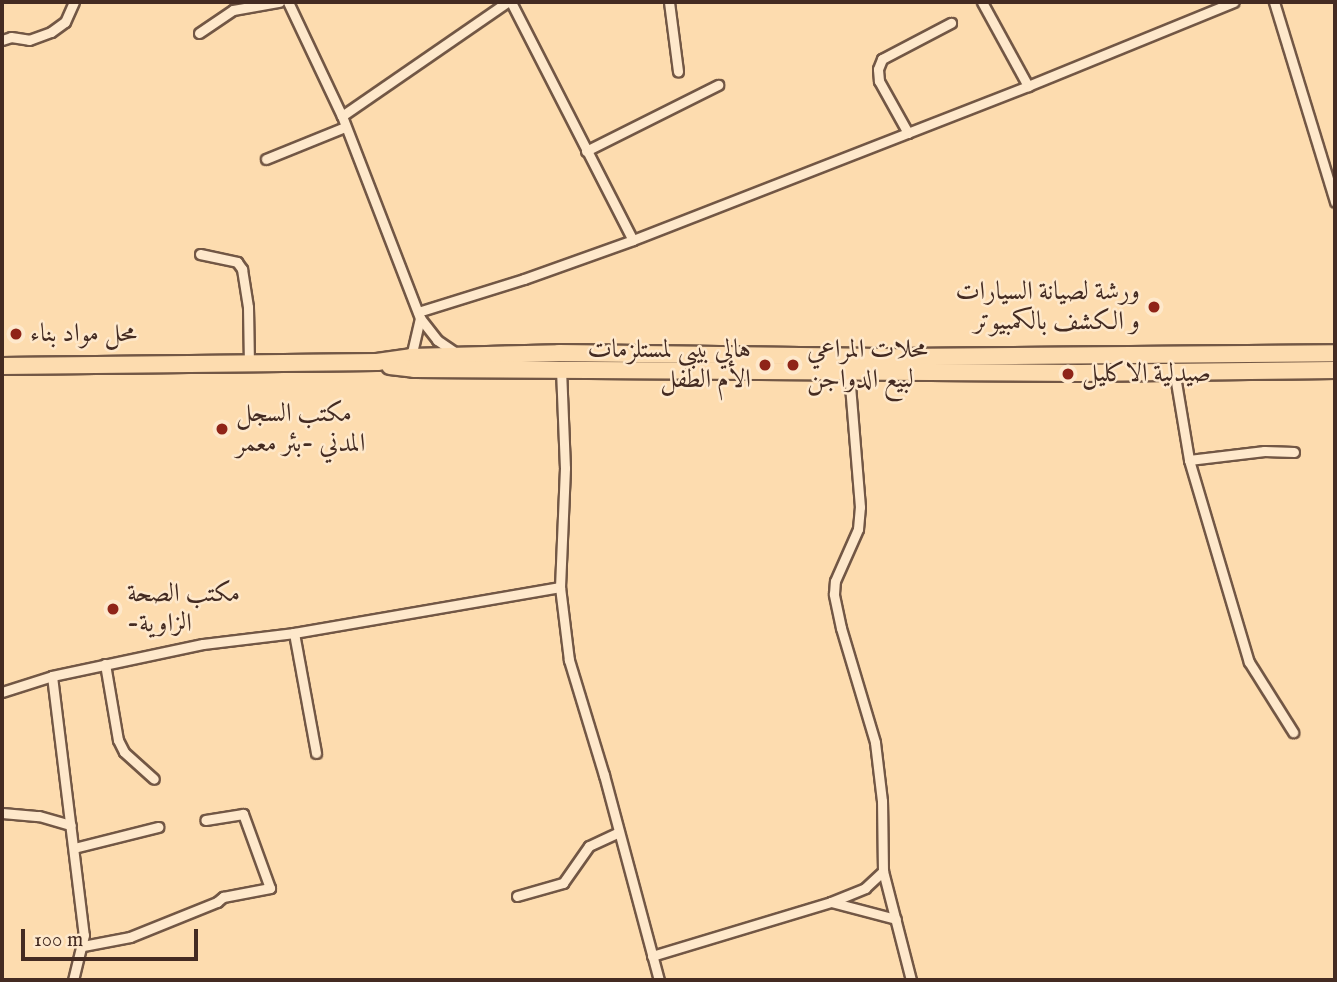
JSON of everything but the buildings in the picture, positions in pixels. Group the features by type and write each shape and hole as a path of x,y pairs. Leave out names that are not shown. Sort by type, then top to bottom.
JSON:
{"highway":[{"path":"2,366 377,362 411,357 559,353 849,372 1335,370"},
{"path":"377,362 414,369 561,370 901,357 1335,353"}],"street":[{"path":"2,40 11,37 29,40 51,32 65,22 74,2"},
{"path":"199,33 233,10 279,2"},
{"path":"288,2 342,116 419,315 437,340 460,356"},
{"path":"342,116 508,2 633,240"},
{"path":"669,2 678,71"},
{"path":"982,2 1028,86"},
{"path":"419,315 633,240 1028,86 1234,2"},
{"path":"1275,2 1335,202"},
{"path":"908,133 879,80 878,69 882,59 951,23"},
{"path":"586,151 718,85"},
{"path":"266,159 345,127"},
{"path":"200,254 237,262 242,269 248,307 249,364"},
{"path":"411,357 419,315"},
{"path":"559,353 565,468 560,587 569,660 659,980"},
{"path":"1174,370 1189,460 1249,662 1293,732"},
{"path":"849,372 860,507 858,529 835,581 834,594 841,628 875,742 882,801 883,871 911,980"},
{"path":"1189,460 1264,451 1293,452"},
{"path":"2,692 52,676 204,644 293,633 560,587"},
{"path":"293,633 316,752"},
{"path":"105,664 118,740 124,752 154,779"},
{"path":"52,676 74,848 83,946 75,964 73,980"},
{"path":"2,813 39,816 71,825"},
{"path":"83,946 130,937 223,897 270,888 243,814 205,820"},
{"path":"74,848 158,827"},
{"path":"517,896 563,883 589,846 619,832"},
{"path":"652,956 831,902 865,888 883,871"},
{"path":"831,902 896,919"}],"place":[{"name":"ورشة لصيانة السيارات و الكشف بالكمبيوتر","path":"1154,307"},
{"name":"محل مواد بناء","path":"16,334"},
{"name":"هالي بيبي لمستلزمات الأم الطفل","path":"765,365"},
{"name":"محلات المراعي لبيع الدواجن","path":"793,365"},
{"name":"صيدلية الاكليل","path":"1068,374"},
{"name":"مكتب السجل المدني -بئر معمر","path":"222,429"},
{"name":"مكتب الصحة -الزاوية","path":"113,609"}]}
